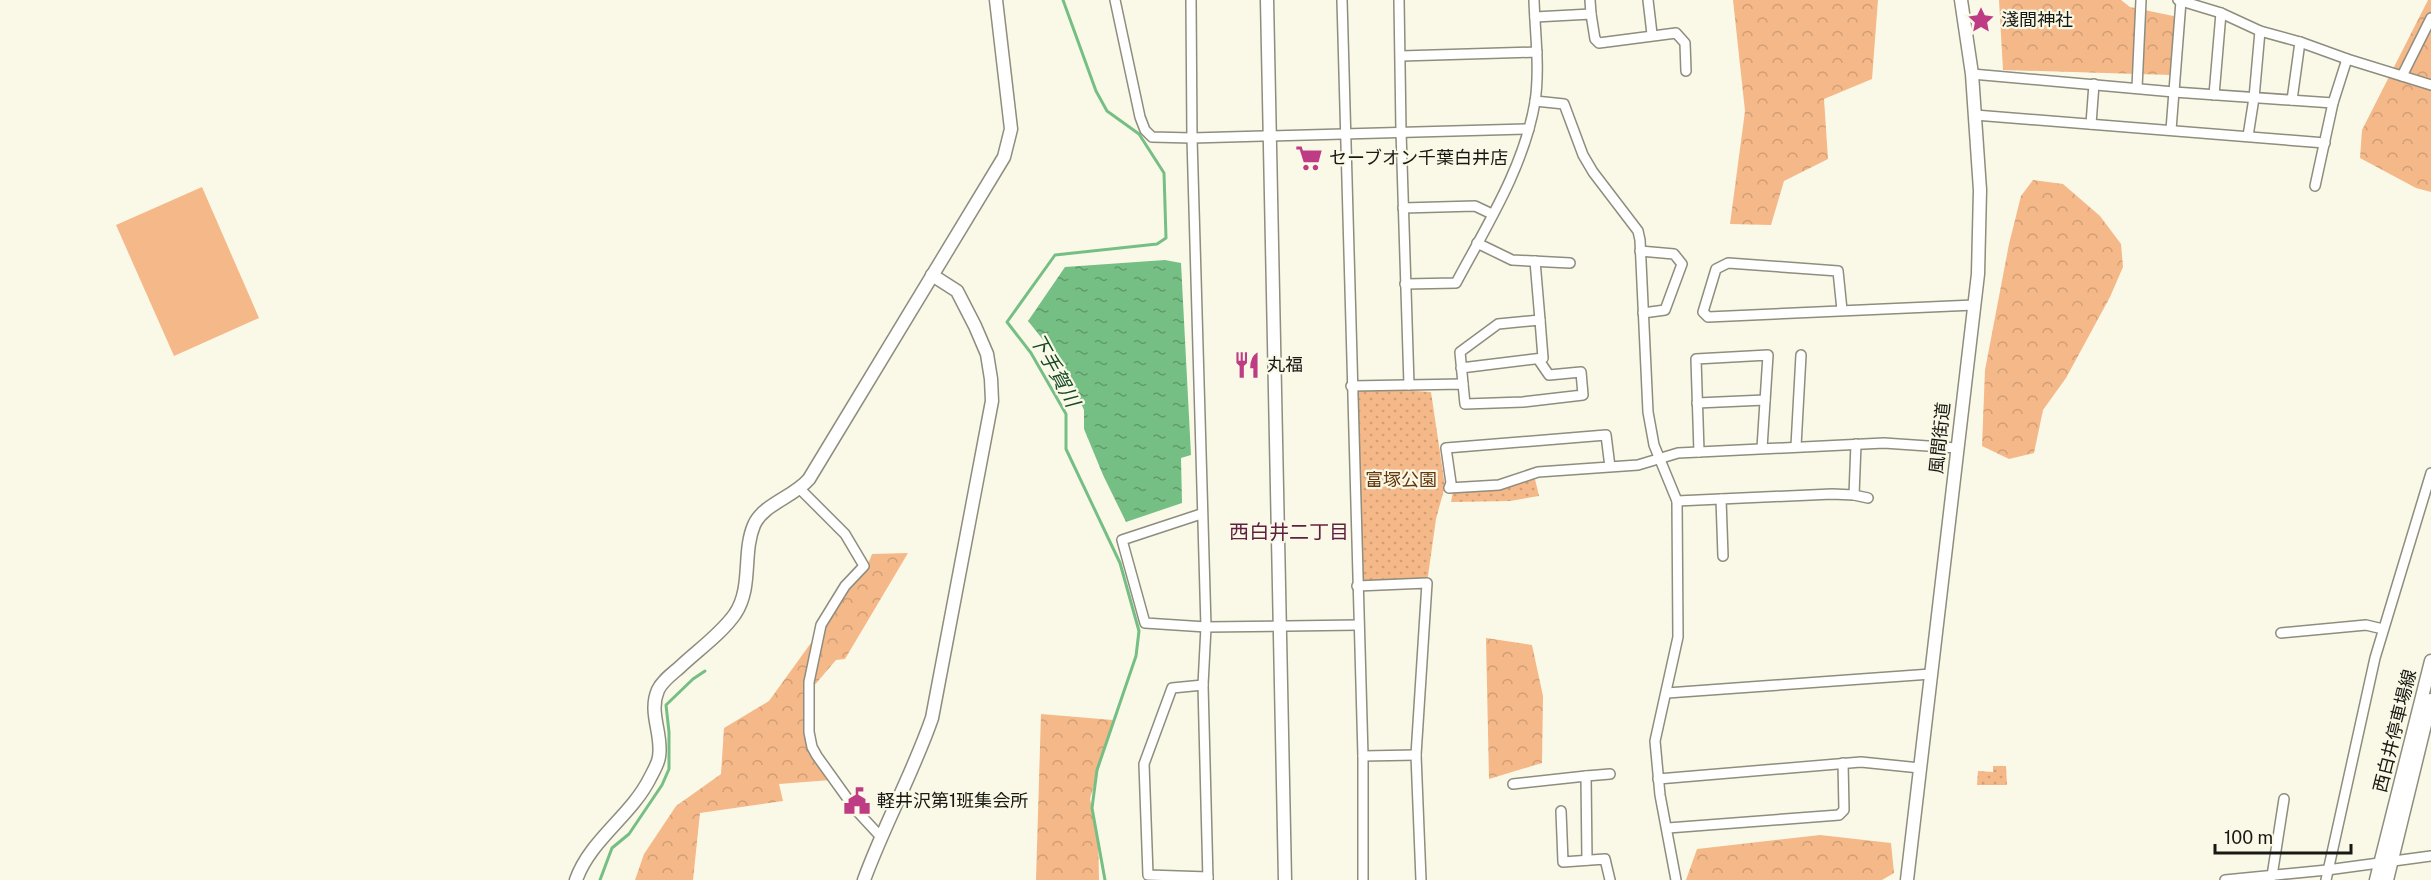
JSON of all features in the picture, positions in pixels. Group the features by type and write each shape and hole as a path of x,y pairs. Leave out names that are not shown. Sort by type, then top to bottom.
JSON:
{"street":[{"path":"576,880 588,856 635,803 655,767 659,757 659,748 654,707 659,687 722,629 737,611 743,593 754,524 769,508 800,489 809,479 996,171 1009,142 1010,115 996,0"},
{"path":"1115,0 1140,117 1144,130 1152,137 1192,138 1529,129"},
{"path":"1191,0 1192,138 1206,627 1203,685 1208,878 1148,875 1144,764 1172,688 1203,685"},
{"path":"1267,0 1285,880"},
{"path":"1342,0 1363,756 1363,880"},
{"path":"1399,0 1409,385"},
{"path":"1405,284 1456,283 1519,162 1535,100 1537,52 1534,0"},
{"path":"1590,0 1595,39 1599,43 1652,34 1676,33 1685,43 1686,71"},
{"path":"1648,0 1652,34"},
{"name":"風間街道","path":"1907,880 1974,305 1980,220 1972,74 1961,0"},
{"path":"2137,88 2141,0"},
{"path":"2171,130 2180,0 2221,12 2260,31 2431,85"},
{"path":"2214,95 2221,12"},
{"path":"1535,17 1591,14"},
{"path":"2402,76 2431,18"},
{"path":"2247,136 2254,98 2260,31"},
{"path":"2292,100 2300,42"},
{"path":"1401,56 1537,52"},
{"path":"2315,186 2333,103 2347,59"},
{"path":"1972,74 2333,103"},
{"path":"2091,124 2094,84"},
{"path":"1535,100 1564,104 1583,155 1593,172 1638,231 1648,412 1658,459 1677,501 1679,621 1667,693 1655,741 1676,880"},
{"path":"1975,115 2325,142"},
{"path":"1403,208 1475,206 1492,214"},
{"path":"1478,243 1512,260 1570,263"},
{"path":"1640,251 1674,254 1682,264 1665,310 1643,313"},
{"path":"1461,368 1542,358 1535,261"},
{"path":"1842,310 1838,271 1728,263 1716,269 1703,312 1708,317 1974,305"},
{"path":"864,880 880,836 921,748 932,718 992,401 987,354 975,326 957,291 932,275"},
{"path":"1538,359 1549,375 1581,372 1583,395 1522,402 1464,404 1460,352 1498,324 1540,320"},
{"path":"1700,452 1696,359 1768,355 1762,448"},
{"path":"1796,446 1801,356"},
{"path":"1351,386 1463,384"},
{"path":"1697,403 1765,400"},
{"path":"1610,467 1606,435 1446,448 1451,483 1449,488 1499,485 1538,472 1610,467 1638,465 1678,453 1884,443 1957,448"},
{"path":"1854,495 1856,444"},
{"path":"2326,875 2375,658 2431,473"},
{"path":"800,489 844,534 864,566 845,586 821,625 809,682 809,732 812,747 855,808 880,836"},
{"path":"1677,501 1854,495 1868,498"},
{"path":"1721,499 1723,556"},
{"path":"1201,514 1122,540 1145,623 1206,627 1358,625"},
{"path":"1357,586 1427,583 1416,755 1420,880"},
{"path":"2281,633 2366,625 2383,629"},
{"name":"西白井停車場線","path":"2387,880 2386,861 2431,661"},
{"path":"1667,693 1729,691 1931,674"},
{"name":"西白井停車場線","path":"2376,880 2386,861 2431,700"},
{"path":"1363,756 1416,755"},
{"path":"1659,779 1861,762 1920,768"},
{"path":"1668,828 1839,815 1844,810 1843,763"},
{"path":"1513,784 1610,774"},
{"path":"1586,776 1587,860"},
{"path":"2272,876 2284,799"},
{"path":"1561,811 1563,862 1605,859 1610,880"},
{"path":"2225,880 2326,875 2386,861 2431,856"}],"green space":[{"path":"1733,0 1878,0 1872,79 1824,99 1828,159 1784,181 1771,225 1730,224 1745,111"},
{"path":"1999,0 2121,0 2130,7 2183,18 2171,75 2003,70"},
{"path":"2428,0 2431,0 2431,192 2416,188 2360,158 2362,130"},
{"path":"2033,180 2063,184 2100,216 2121,244 2123,267 2110,297 2066,378 2043,410 2034,453 2009,459 1982,446 1985,370 2009,244 2021,196"},
{"path":"202,187 259,318 174,356 116,225"},
{"name":"富塚公園","path":"1353,387 1431,392 1445,486 1436,519 1427,583 1361,580"},
{"path":"1535,479 1539,496 1510,501 1451,502 1453,491"},
{"path":"908,553 845,659 836,660 813,687 804,732 816,761 831,780 779,784 783,801 700,813 693,880 635,880 644,854 676,806 721,774 724,728 769,701 868,564 872,554"},
{"path":"1486,638 1532,645 1543,696 1542,763 1489,779"},
{"path":"1041,714 1113,720 1090,799 1098,835 1099,880 1036,880"},
{"path":"1993,766 2006,766 2007,785 1977,785 1978,771 1993,772"},
{"path":"1820,835 1891,843 1894,873 1882,880 1686,880 1697,849"}],"water":[{"path":"1165,260 1181,263 1191,455 1181,458 1182,503 1126,522 1084,429 1084,410 1064,366 1028,321 1065,267"}],"waterway":[{"name":"下手賀川","path":"1063,0 1096,91 1107,111 1139,134 1164,173 1166,238 1157,244 1055,255 1007,322 1031,353 1066,414 1066,449 1120,563 1139,631 1136,656 1097,770 1092,808 1105,880"},
{"path":"600,880 612,848 629,834 662,785 669,769 666,705 693,679 705,671"}],"place":[{"name":"淺間神社","path":"1981,20"},
{"name":"セーブオン千葉白井店","path":"1309,158"},
{"name":"丸福","path":"1247,365"},
{"name":"軽井沢第1班集会所","path":"857,801"}],"district":[{"name":"西白井二丁目","path":"1289,532"}]}
